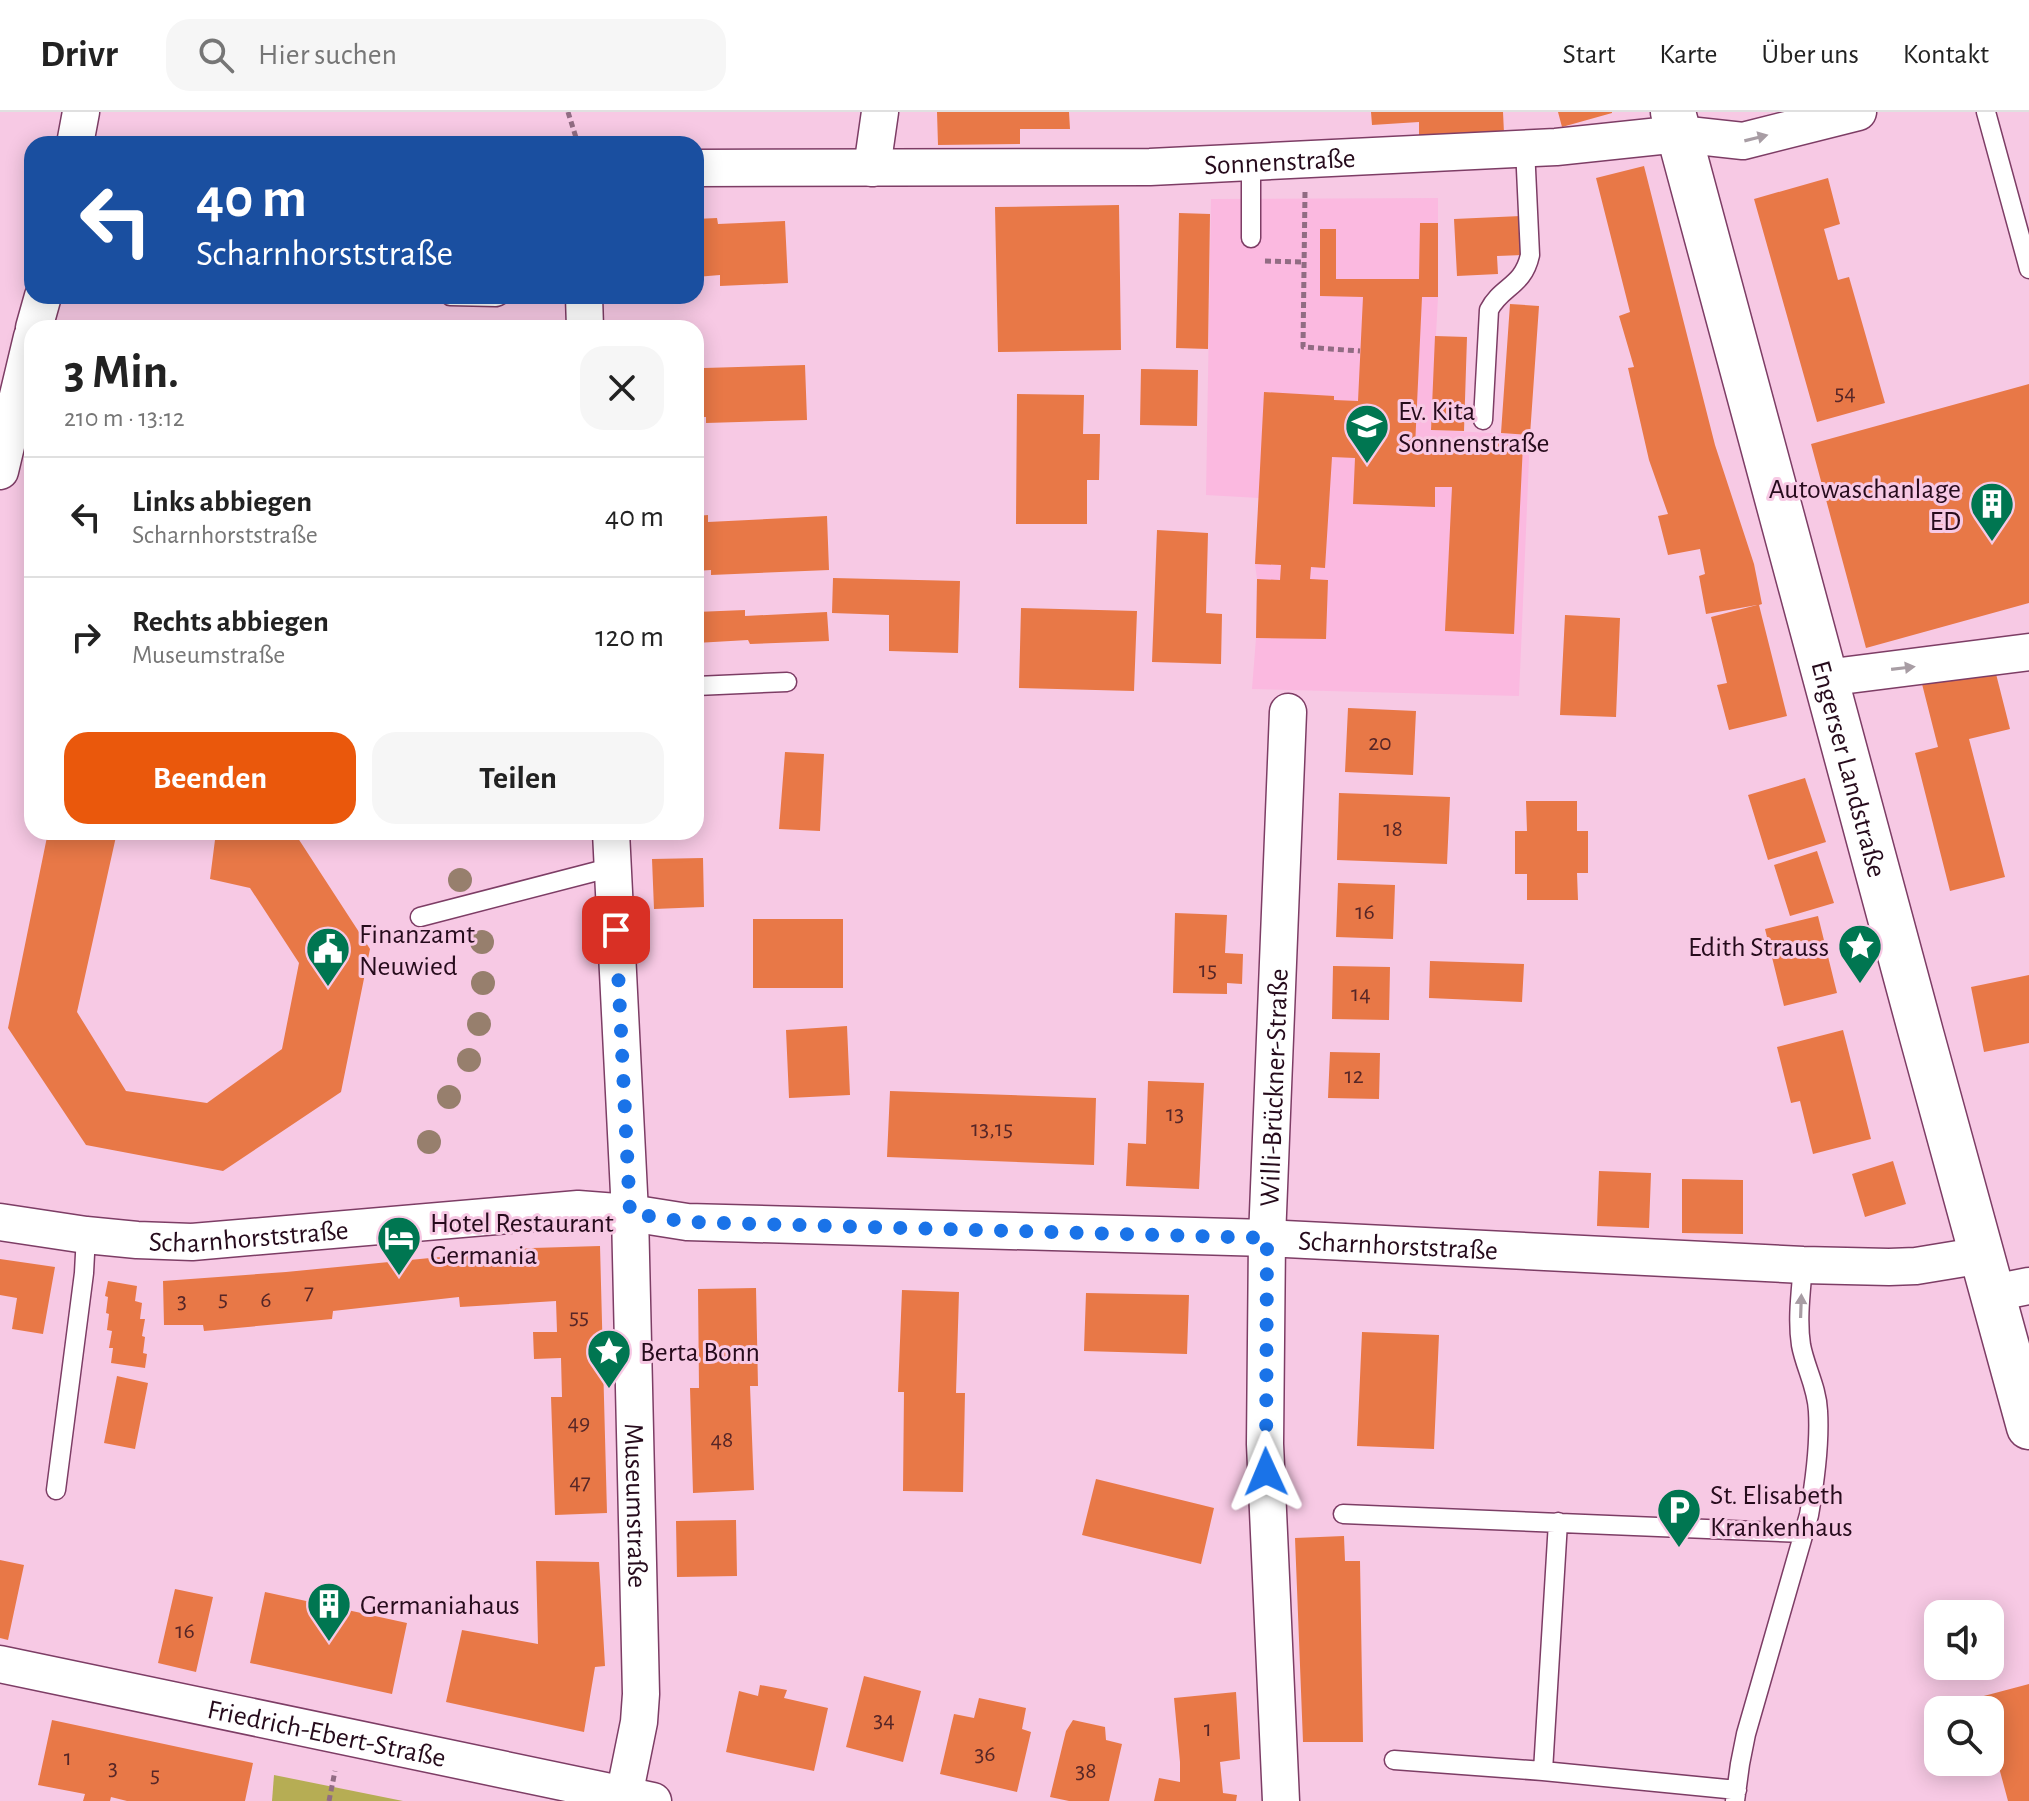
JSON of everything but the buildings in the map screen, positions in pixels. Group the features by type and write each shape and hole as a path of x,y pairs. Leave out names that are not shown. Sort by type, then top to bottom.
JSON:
{"main road":[{"name":"Engerser Landstraße","path":"1676,123 1825,678 2001,1278 2029,1427"}],"street":[{"path":"76,136 81,112"},
{"path":"872,168 880,112"},
{"name":"Sonnenstraße","path":"704,168 1150,167 1525,148 1676,123 1743,141 1858,112"},
{"path":"0,471 24,370"},
{"path":"1825,678 2029,652"},
{"name":"Willi-Brückner-Straße","path":"1281,1801 1265,1444 1267,1238 1288,712"},
{"name":"Museumstraße","path":"612,849 630,1213 641,1694 633,1799"},
{"name":"Scharnhorststraße","path":"0,1222 86,1235 192,1242 578,1209 687,1222 1267,1238 1803,1265 1916,1266 2001,1278"},
{"name":"Friedrich-Ebert-Straße","path":"0,1664 633,1799"}],"lane":[{"path":"1986,112 2029,269"},
{"path":"1483,420 1489,310 1522,276 1530,255 1525,148"},
{"path":"1251,162 1251,238"},
{"path":"704,686 787,682"},
{"path":"420,917 612,849"},
{"path":"56,1490 84,1273 86,1235"},
{"path":"1394,1760 1543,1771 1736,1796 1746,1734 1814,1488 1818,1411 1802,1348 1800,1304 1803,1265"},
{"path":"1343,1514 1804,1533"},
{"path":"1543,1771 1558,1522"}],"path":[{"path":"568,112 576,136"},
{"path":"1306,159 1303,347 1360,351"}],"shaded area":[{"name":"Ev. Kita Sonnenstraße","path":"1438,198 1438,297 1431,430 1530,435 1519,696 1252,689 1259,498 1206,495 1211,199"},
{"path":"274,1775 403,1801 272,1801"}],"place":[{"name":"Ev. Kita Sonnenstraße","path":"1367,465"},
{"name":"Autowaschanlage ED","path":"1992,543"},
{"name":"Edith Strauss","path":"1860,985"},
{"name":"Finanzamt Neuwied","path":"328,988"},
{"name":"Hotel Restaurant Germania","path":"399,1277"},
{"name":"Berta Bonn","path":"609,1390"},
{"name":"St. Elisabeth Krankenhaus","path":"1679,1549"},
{"name":"Germaniahaus","path":"329,1643"}],"route":[{"path":"616,930 630,1213 687,1222 1267,1238 1266,1472"}]}
